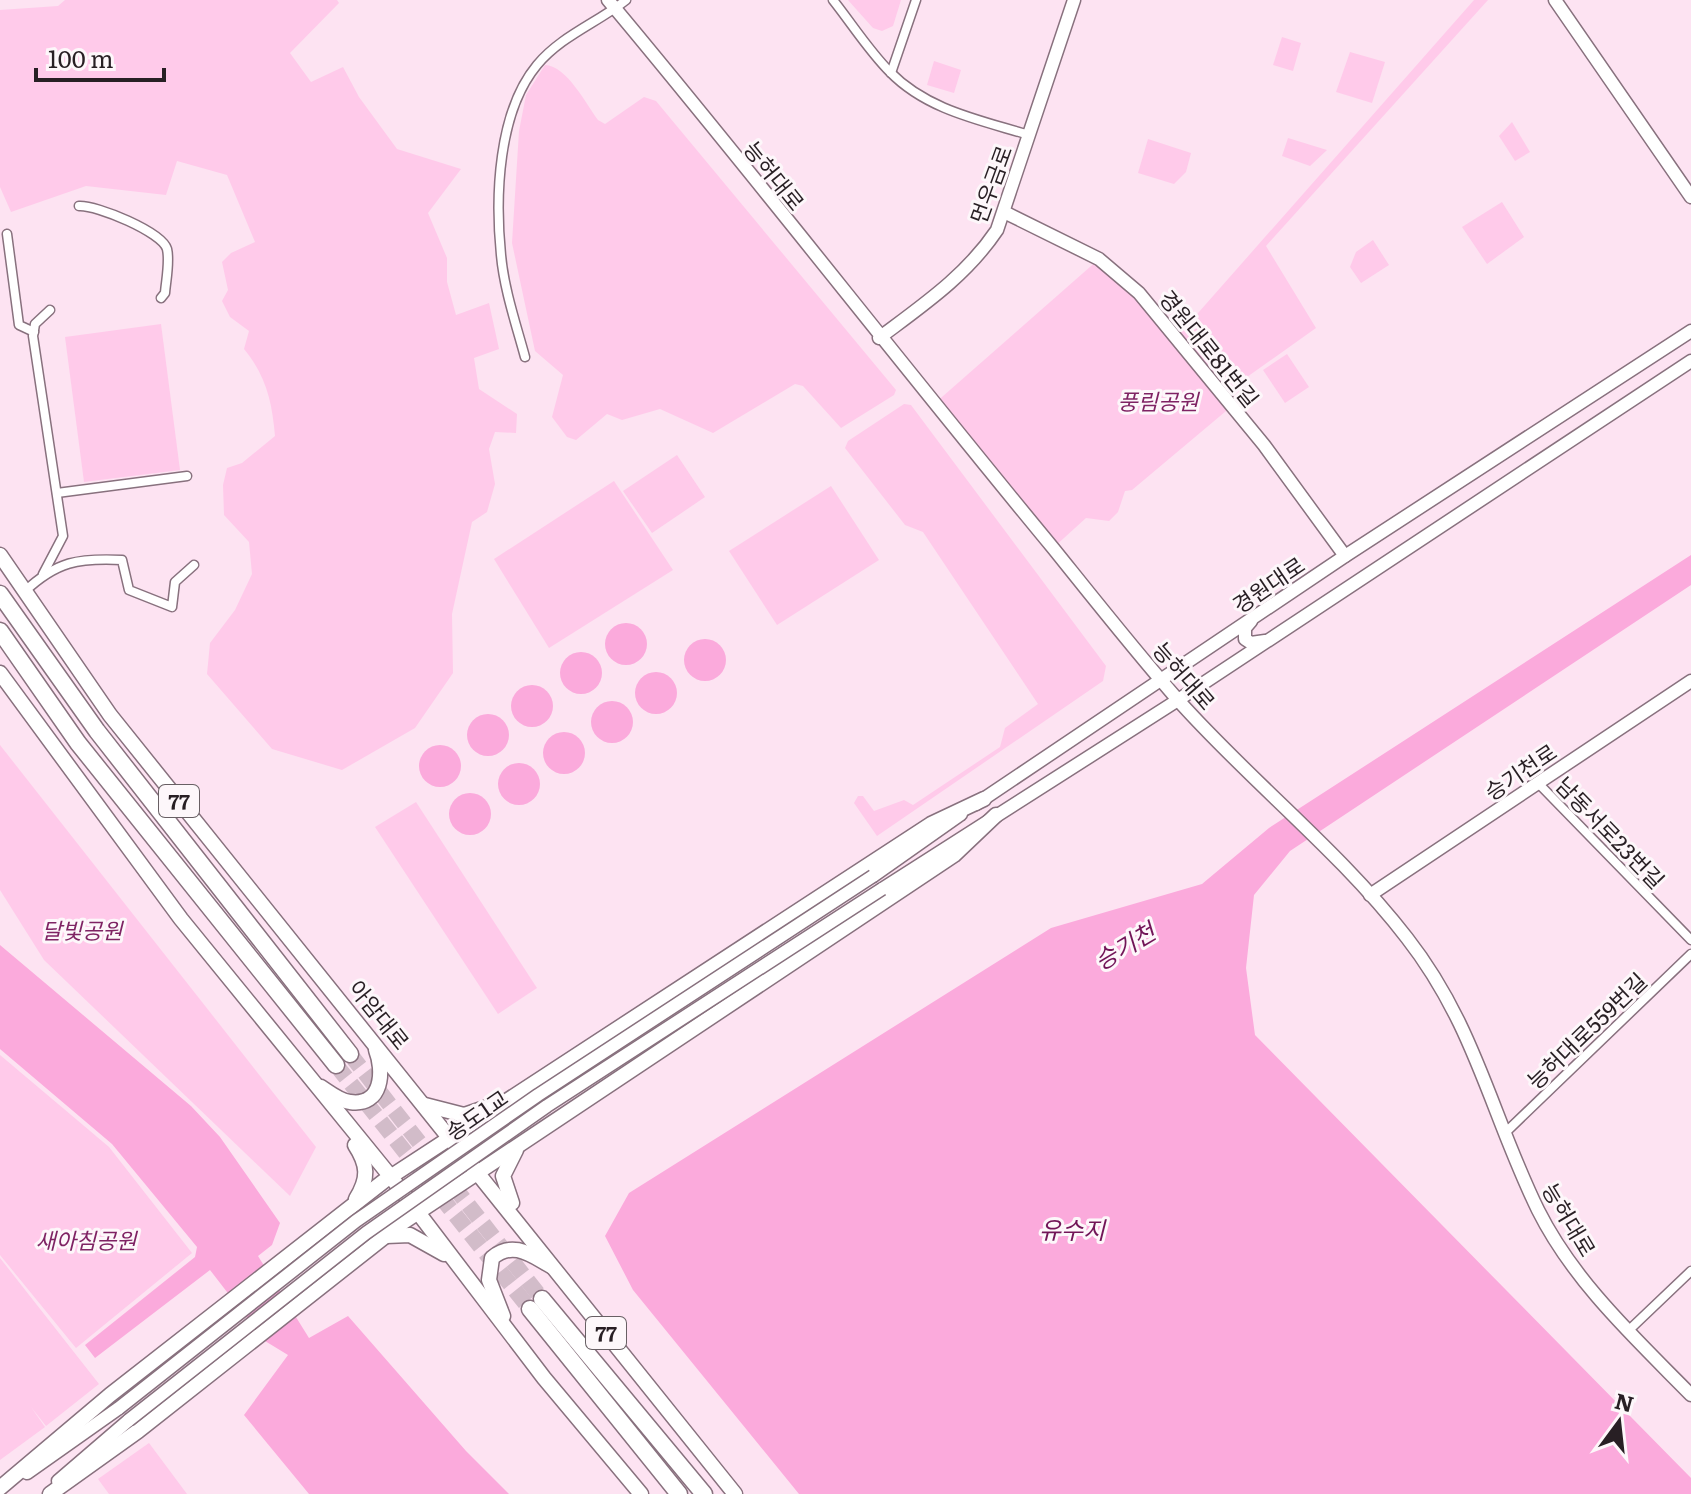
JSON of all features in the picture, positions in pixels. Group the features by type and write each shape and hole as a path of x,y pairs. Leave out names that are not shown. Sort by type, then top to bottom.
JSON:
{"highway":[{"path":"0,594 97,731 350,1054"},
{"path":"0,631 78,743 336,1065"},
{"path":"679,1494 536,1304 704,1494"}],"main road":[{"name":"먼우금로","path":"879,338 956,279 979,257 997,230 1074,0"},
{"path":"1555,0 1691,197"},
{"name":"능허대로","path":"617,3 879,338 1161,680 1370,895 1442,985 1470,1039 1541,1215 1567,1259 1628,1331 1691,1395"},
{"name":"경원대로81번길","path":"1004,212 1099,259 1139,293 1264,445 1345,556"},
{"name":"경원대로","path":"873,876 1345,556 1691,331"},
{"path":"50,1494 133,1426 417,1213 954,855 996,815 1178,700 1691,361"},
{"name":"아암대로","path":"0,555 110,715 479,1171 735,1494"},
{"path":"1252,619 1245,628 1245,639 1251,643 1268,640"},
{"path":"0,673 181,919 391,1177 506,1328 641,1494"},
{"name":"승기천로","path":"1370,895 1691,681"},
{"path":"0,1490 391,1177 931,824 984,799"},
{"name":"송도1교","path":"43,1494 133,1426 366,1233 547,1106 996,815"},
{"name":"송도1교","path":"114,1401 356,1221 550,1087 873,876"},
{"path":"314,1083 347,1102 360,1103 372,1096 380,1085 383,1066 371,1038"},
{"path":"425,1105 464,1115 508,1102"},
{"path":"332,1107 365,1160 367,1172 361,1190 339,1216"},
{"path":"521,1143 503,1176 503,1185 524,1229"},
{"path":"386,1236 410,1235 457,1263"},
{"path":"506,1328 489,1280 492,1258 507,1248 517,1249 555,1268"}],"street":[{"path":"833,0 891,73 942,108 1029,135"},
{"path":"891,73 916,0"},
{"path":"525,357 501,256 504,153 518,94 537,65 563,40 617,3"},
{"path":"79,206 93,205 162,239 168,251 165,293 161,298"},
{"path":"7,234 19,325 34,332"},
{"path":"43,574 63,536 34,332 35,324 50,310"},
{"path":"57,493 187,476"},
{"path":"23,592 43,574 80,558 122,560 129,590 172,607 175,582 194,565"},
{"name":"남동서로23번길","path":"1538,783 1691,940"},
{"name":"능허대로559번길","path":"1506,1132 1691,954"},
{"path":"1628,1331 1691,1271"}],"green space":[{"path":"65,0 337,0 339,3 290,53 311,82 343,67 359,97 397,149 461,169 428,213 447,258 447,282 456,315 489,303 499,349 474,358 479,389 517,414 516,433 495,432 489,449 495,484 487,512 472,522 452,614 453,673 415,728 342,770 272,749 207,674 210,643 235,610 252,574 249,542 224,515 223,485 227,468 242,463 275,436 267,390 258,369 244,349 249,331 230,317 222,301 228,290 222,262 231,253 255,242 227,175 177,161 166,195 86,186 11,212 0,187 0,10 58,6"},
{"path":"848,0 901,0 893,26 882,31 873,28"},
{"name":"풍림공원","path":"1474,0 1488,0 1266,246 1316,328 1223,394 1232,406 1132,490 1125,491 1118,512 1109,521 1086,518 1053,548 934,404 1099,259 1176,338"},
{"path":"1282,37 1301,43 1293,71 1273,65"},
{"path":"1350,52 1385,62 1372,103 1336,92"},
{"path":"934,61 961,70 954,93 927,85"},
{"path":"545,65 561,72 598,120 605,124 644,97 656,101 896,390 894,395 841,428 803,386 795,384 713,433 660,409 622,420 607,414 576,440 567,437 552,417 563,375 535,351 512,243 519,131 526,95"},
{"path":"1512,122 1530,152 1515,161 1499,136"},
{"path":"1288,138 1327,150 1310,166 1282,156"},
{"path":"1148,139 1191,153 1186,172 1174,184 1138,173"},
{"path":"1502,202 1524,237 1487,264 1462,227"},
{"path":"1373,240 1389,265 1361,283 1350,267 1356,252"},
{"path":"161,324 180,470 84,482 65,337"},
{"path":"1287,354 1309,387 1285,403 1263,370"},
{"path":"904,404 911,405 1106,666 1103,681 877,836 854,803 858,796 863,796 874,811 904,800 913,805 1000,747 1005,728 1038,704 923,532 905,525 845,448 848,441"},
{"path":"677,455 705,497 652,533 623,491"},
{"path":"614,481 673,570 549,648 494,559"},
{"path":"831,486 879,560 777,625 729,551"},
{"name":"달빛공원","path":"0,745 316,1147 290,1196 44,960 0,890"},
{"path":"416,802 537,988 498,1014 375,827"},
{"name":"새아침공원","path":"0,1055 109,1147 192,1253 76,1348 0,1255"},
{"name":"새아침공원","path":"0,1258 99,1384 46,1426 31,1407 45,1427 0,1460"},
{"path":"149,1443 187,1494 109,1494 98,1479"}],"water":[{"name":"유수지","path":"1691,555 1691,585 1290,851 1254,895 1246,968 1255,1035 1691,1478 1691,1494 799,1494 633,1290 605,1236 629,1193 1051,928 1202,884 1269,828"},
{"path":"626,623 641,629 647,644 641,659 626,665 611,659 605,644 611,629"},
{"path":"705,639 720,645 726,660 720,675 705,681 690,675 684,660 690,645"},
{"path":"581,652 596,658 602,673 596,688 581,694 566,688 560,673 566,658"},
{"path":"656,672 671,678 677,693 671,708 656,714 641,708 635,693 641,678"},
{"path":"532,685 547,691 553,706 547,721 532,727 517,721 511,706 517,691"},
{"path":"612,701 627,707 633,722 627,737 612,743 597,737 591,722 597,707"},
{"path":"488,714 503,720 509,735 503,750 488,756 473,750 467,735 473,720"},
{"path":"564,732 579,738 585,753 579,768 564,774 549,768 543,753 549,738"},
{"path":"440,745 455,751 461,766 455,781 440,787 425,781 419,766 425,751"},
{"path":"519,763 534,769 540,784 534,799 519,805 504,799 498,784 504,769"},
{"path":"470,793 485,799 491,814 485,829 470,835 455,829 449,814 455,799"},
{"path":"0,945 191,1106 220,1137 280,1223 272,1245 258,1256 309,1338 348,1316 466,1451 509,1494 309,1494 244,1415 288,1355 265,1341 210,1270 95,1358 85,1345 195,1257 197,1247 112,1144 0,1049"}],"tunnel":[{"path":"350,1054 542,1299"},
{"path":"336,1065 530,1309"}],"water label":[{"name":"승기천","path":"1124,945"}]}
